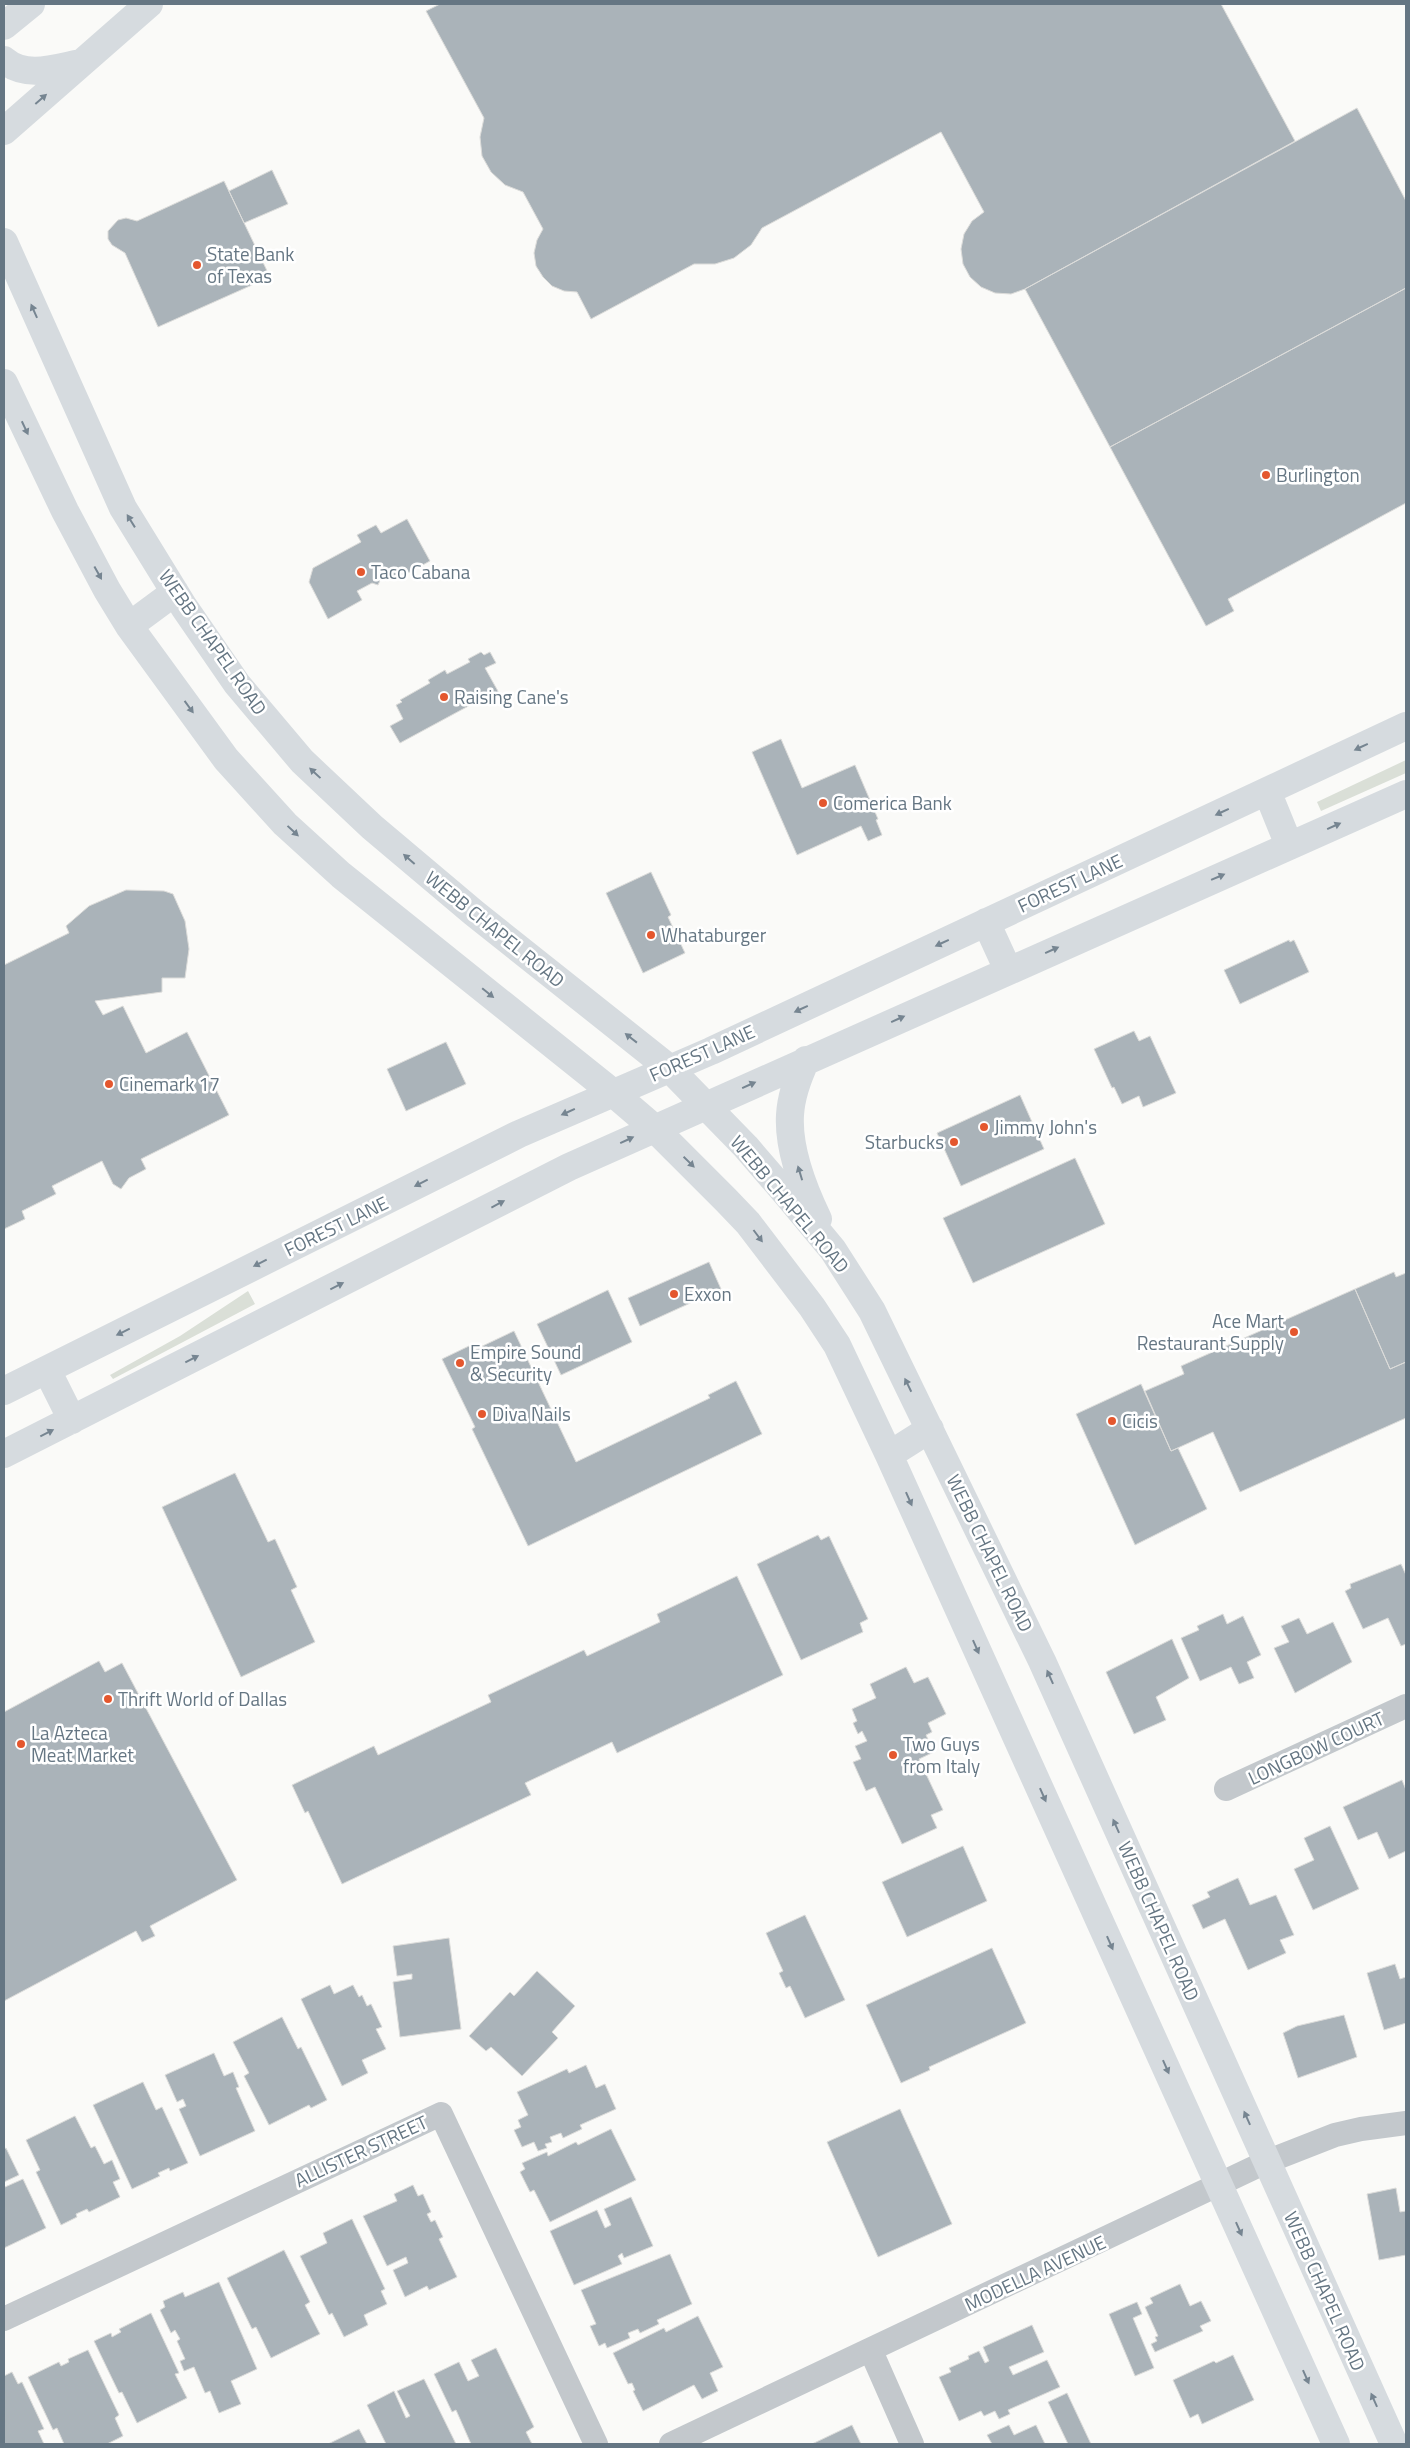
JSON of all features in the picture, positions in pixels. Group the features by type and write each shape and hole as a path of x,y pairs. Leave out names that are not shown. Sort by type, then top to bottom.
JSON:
{"main road":[{"path":"4,26 31,4"},
{"path":"4,131 149,4"},
{"path":"4,60 22,70 35,72 83,62"},
{"name":"WEBB CHAPEL ROAD","path":"4,242 123,508 175,592 237,684 302,761 372,827 428,875 669,1068 758,1161 833,1250 872,1311 1042,1660 1394,2444"},
{"path":"4,384 88,556 129,626 226,759 286,824 340,875 612,1092 654,1128 748,1222 812,1307 837,1345 889,1455 1336,2444"},
{"path":"129,626 175,592"},
{"name":"FOREST LANE","path":"4,1391 519,1134 669,1068 1406,726"},
{"path":"1266,791 1290,846"},
{"path":"4,1454 569,1167 1406,794"},
{"path":"986,922 1008,970"},
{"path":"806,1060 797,1080 790,1116 794,1154 807,1196 833,1250"},
{"path":"47,1370 72,1420"},
{"path":"889,1455 930,1429"}],"street":[{"name":"LONGBOW COURT","path":"1226,1789 1406,1706"},
{"name":"ALLISTER STREET","path":"4,2319 441,2114 596,2444"},
{"name":"MODELLA AVENUE","path":"670,2444 871,2351 1266,2162 1335,2135 1361,2129 1406,2123"},
{"path":"871,2351 912,2444"}],"shaded area":[{"path":"1406,760 1406,773 1321,811 1317,802"},
{"path":"248,1291 255,1304 113,1379 110,1375 180,1336"}],"building":[{"path":"440,4 1221,4 1295,141 1025,289 1011,294 995,293 981,287 970,277 963,264 961,249 964,234 972,221 984,212 941,132 762,228 751,245 734,258 715,264 694,264 591,319 577,292 564,291 552,286 543,277 536,266 534,253 537,240 543,229 523,192 505,185 491,172 482,156 480,137 484,118 426,11"},
{"path":"1357,108 1406,201 1406,288 1110,447 1025,289"},
{"path":"272,170 288,204 244,223 229,191"},
{"name":"State Bank of Texas","path":"224,181 270,277 158,327 125,253 112,245 108,239 108,231 118,220 126,218 137,221"},
{"name":"Burlington","path":"1406,288 1406,503 1228,599 1234,611 1206,626 1110,447"},
{"name":"Taco Cabana","path":"407,519 430,561 395,580 382,576 378,585 372,583 357,591 362,600 328,619 309,582 313,568 361,542 357,535 376,525 381,533"},
{"name":"Raising Cane's","path":"481,652 484,655 490,652 496,663 485,668 499,693 488,699 487,696 400,743 390,726 403,719 396,705 402,702 400,700 430,683 428,680 445,670 447,674 470,662 468,659"},
{"name":"Comerica Bank","path":"781,739 802,788 855,765 878,819 876,820 882,835 868,841 861,826 797,855 752,752"},
{"name":"Whataburger","path":"651,872 671,915 668,917 685,953 643,973 606,893"},
{"name":"Cinemark 17","path":"126,890 164,891 173,894 185,921 189,949 185,978 162,978 162,992 95,1001 103,1015 123,1006 146,1053 187,1032 229,1115 141,1159 146,1169 129,1178 121,1189 113,1184 102,1161 52,1186 56,1194 22,1211 25,1219 4,1229 4,965 69,933 66,926 89,906"},
{"path":"1289,940 1290,942 1294,940 1309,972 1240,1004 1224,970"},
{"path":"1134,1031 1139,1041 1150,1036 1176,1093 1143,1107 1139,1096 1122,1104 1114,1087 1112,1088 1094,1049"},
{"path":"446,1042 466,1084 406,1111 387,1069"},
{"path":"1020,1095 1044,1149 961,1186 937,1133"},
{"path":"1075,1158 1105,1224 973,1283 943,1218"},
{"name":"Exxon","path":"709,1262 721,1289 640,1326 628,1298"},
{"path":"1394,1272 1396,1277 1406,1273 1406,1362 1390,1369 1355,1289"},
{"path":"1355,1289 1390,1369 1406,1362 1406,1418 1240,1492 1213,1432 1171,1451 1145,1391 1184,1374 1181,1366"},
{"path":"608,1290 632,1342 561,1375 537,1324"},
{"path":"514,1331 576,1462 710,1398 708,1395 736,1381 762,1434 528,1546 472,1429 475,1427 442,1359 469,1346 472,1351"},
{"path":"1141,1384 1171,1451 1178,1448 1207,1509 1135,1545 1076,1414"},
{"path":"235,1473 268,1542 275,1539 297,1587 291,1590 315,1642 241,1677 162,1507"},
{"path":"818,1535 821,1540 829,1536 868,1619 860,1623 863,1632 801,1660 757,1564"},
{"path":"1401,1564 1406,1575 1406,1644 1401,1646 1388,1618 1363,1629 1345,1591 1351,1588 1350,1584"},
{"path":"737,1576 783,1675 617,1753 612,1742 525,1783 531,1795 342,1884 308,1811 305,1813 292,1785 374,1746 378,1755 491,1702 488,1695 584,1650 587,1656 660,1622 657,1614"},
{"path":"1223,1614 1227,1624 1243,1616 1261,1655 1247,1662 1254,1678 1239,1684 1231,1667 1200,1681 1181,1638 1199,1630 1197,1626"},
{"path":"1299,1618 1307,1634 1333,1622 1352,1662 1295,1693 1274,1648 1289,1642 1281,1626"},
{"path":"1172,1639 1189,1678 1156,1697 1166,1720 1134,1734 1106,1672"},
{"path":"99,1661 105,1672 122,1663 237,1880 150,1926 155,1936 142,1942 136,1931 4,2001 4,1712"},
{"name":"Two Guys from Italy","path":"906,1667 914,1683 928,1677 946,1714 928,1723 932,1732 926,1735 934,1752 919,1759 943,1810 931,1815 937,1828 902,1844 875,1787 866,1791 853,1762 861,1759 855,1746 867,1741 862,1731 858,1734 853,1723 857,1721 852,1709 876,1698 870,1684"},
{"path":"1402,1780 1406,1790 1406,1851 1389,1859 1377,1832 1358,1840 1343,1807"},
{"path":"1330,1826 1359,1889 1313,1910 1294,1869 1314,1860 1304,1838"},
{"path":"963,1846 987,1901 907,1937 882,1882"},
{"path":"1238,1878 1250,1905 1276,1895 1294,1935 1280,1940 1286,1953 1248,1970 1225,1919 1203,1929 1192,1905 1210,1897 1207,1892"},
{"path":"805,1915 845,2000 805,2018 790,1986 786,1988 779,1973 783,1971 766,1933"},
{"path":"449,1938 461,2029 400,2037 393,1982 412,1979 412,1974 397,1976 393,1946"},
{"path":"992,1948 1026,2023 929,2067 930,2070 901,2083 866,2005"},
{"path":"1395,1964 1400,1979 1406,1977 1406,2023 1384,2030 1367,1973"},
{"path":"537,1971 575,2006 552,2032 558,2038 522,2076 491,2047 486,2051 469,2036 510,1992 514,1996"},
{"path":"330,1985 334,1994 353,1985 359,1997 362,1995 367,2006 371,2004 382,2027 376,2029 386,2049 362,2060 368,2073 342,2086 301,1999"},
{"path":"1344,2015 1357,2057 1298,2078 1283,2033 1297,2026"},
{"path":"282,2017 298,2049 301,2047 327,2100 311,2108 309,2105 269,2125 244,2076 249,2073 233,2042"},
{"path":"214,2053 224,2076 233,2072 239,2087 236,2088 255,2131 200,2156 179,2109 186,2106 183,2099 177,2102 165,2075"},
{"path":"586,2065 596,2088 605,2084 616,2109 580,2125 582,2129 563,2138 561,2133 550,2137 552,2142 545,2144 547,2148 538,2151 534,2142 522,2147 514,2130 521,2127 518,2120 528,2115 517,2092 567,2069 569,2073"},
{"path":"143,2082 156,2110 162,2107 188,2163 170,2171 169,2168 158,2173 160,2176 132,2189 93,2105"},
{"path":"900,2109 952,2224 878,2257 827,2142"},
{"path":"75,2116 91,2148 95,2146 104,2164 112,2160 120,2179 113,2182 120,2197 89,2212 87,2209 76,2214 77,2217 61,2225 36,2172 40,2170 26,2140"},
{"path":"611,2129 636,2180 550,2222 534,2190 530,2192 520,2172 525,2169 522,2163 547,2152 548,2156 576,2142 578,2145"},
{"path":"6,2148 19,2175 4,2182 4,2149"},
{"path":"23,2179 46,2228 4,2248 4,2184 5,2187"},
{"path":"413,2185 418,2196 423,2194 431,2212 427,2214 431,2222 435,2220 443,2237 439,2239 457,2277 429,2290 427,2286 405,2297 393,2270 408,2263 406,2257 387,2266 363,2216 397,2201 394,2194"},
{"path":"1396,2188 1400,2212 1406,2211 1406,2255 1379,2260 1367,2194"},
{"path":"631,2197 653,2246 624,2258 622,2253 618,2256 622,2264 574,2285 550,2231 597,2210 605,2228 611,2225 604,2209"},
{"path":"352,2219 385,2289 381,2291 387,2304 364,2315 368,2325 344,2337 332,2313 329,2315 300,2256 327,2243 323,2233"},
{"path":"284,2250 310,2302 305,2305 320,2334 271,2358 256,2327 252,2329 227,2278"},
{"path":"670,2254 692,2304 657,2320 659,2324 640,2333 638,2329 628,2333 630,2338 607,2348 605,2343 599,2346 590,2326 596,2324 581,2290"},
{"path":"219,2282 257,2369 231,2381 241,2404 219,2413 210,2391 205,2393 194,2367 184,2371 180,2361 185,2359 177,2341 180,2339 175,2330 171,2333 160,2310 165,2307 163,2301 183,2292 185,2297"},
{"path":"1180,2284 1190,2306 1201,2301 1211,2321 1200,2326 1203,2331 1155,2352 1151,2344 1157,2341 1155,2337 1158,2336 1145,2307 1153,2303 1150,2298"},
{"path":"1137,2302 1142,2314 1133,2318 1154,2368 1135,2376 1109,2314"},
{"path":"151,2313 179,2373 175,2374 187,2398 137,2423 122,2392 119,2393 94,2341 111,2333 112,2337 121,2332 119,2329"},
{"path":"698,2316 723,2367 710,2373 718,2391 702,2399 694,2385 643,2411 633,2391 635,2390 632,2383 628,2384 613,2353 664,2328 666,2332"},
{"path":"1032,2325 1044,2352 1009,2367 1013,2375 1047,2360 1060,2387 1008,2410 1010,2414 999,2419 995,2411 984,2416 981,2411 959,2421 939,2377 951,2372 949,2368 969,2359 968,2356 979,2351 985,2363 989,2361 983,2347"},
{"path":"496,2348 534,2427 526,2432 532,2444 471,2444 456,2410 452,2412 434,2374 459,2362 468,2381 479,2376 471,2360"},
{"path":"88,2350 119,2415 115,2418 123,2436 107,2444 64,2444 57,2428 53,2430 28,2377 59,2362 61,2366 69,2362 68,2359"},
{"path":"1233,2355 1254,2400 1202,2424 1198,2414 1190,2418 1173,2380 1214,2361 1216,2363"},
{"path":"12,2372 18,2384 22,2382 44,2429 38,2431 44,2444 4,2444 4,2376"},
{"path":"424,2379 456,2444 386,2444 367,2405 394,2391 406,2418 410,2416 397,2391"},
{"path":"1067,2393 1091,2444 1068,2444 1048,2402"},
{"path":"852,2425 861,2444 812,2444"},
{"path":"1009,2425 1014,2435 1036,2425 1045,2444 992,2444 987,2435"},
{"path":"359,2429 367,2444 328,2444"}],"place":[{"name":"State Bank of Texas","path":"197,265"},
{"name":"Burlington","path":"1266,475"},
{"name":"Taco Cabana","path":"361,572"},
{"name":"Raising Cane's","path":"444,697"},
{"name":"Comerica Bank","path":"823,803"},
{"name":"Whataburger","path":"651,935"},
{"name":"Cinemark 17","path":"109,1084"},
{"name":"Jimmy John's","path":"984,1127"},
{"name":"Starbucks","path":"954,1142"},
{"name":"Exxon","path":"674,1294"},
{"name":"Ace Mart Restaurant Supply","path":"1294,1332"},
{"name":"Empire Sound & Security","path":"460,1363"},
{"name":"Diva Nails","path":"482,1414"},
{"name":"Cicis","path":"1112,1421"},
{"name":"Thrift World of Dallas","path":"108,1699"},
{"name":"La Azteca Meat Market","path":"21,1744"},
{"name":"Two Guys from Italy","path":"893,1755"}]}
